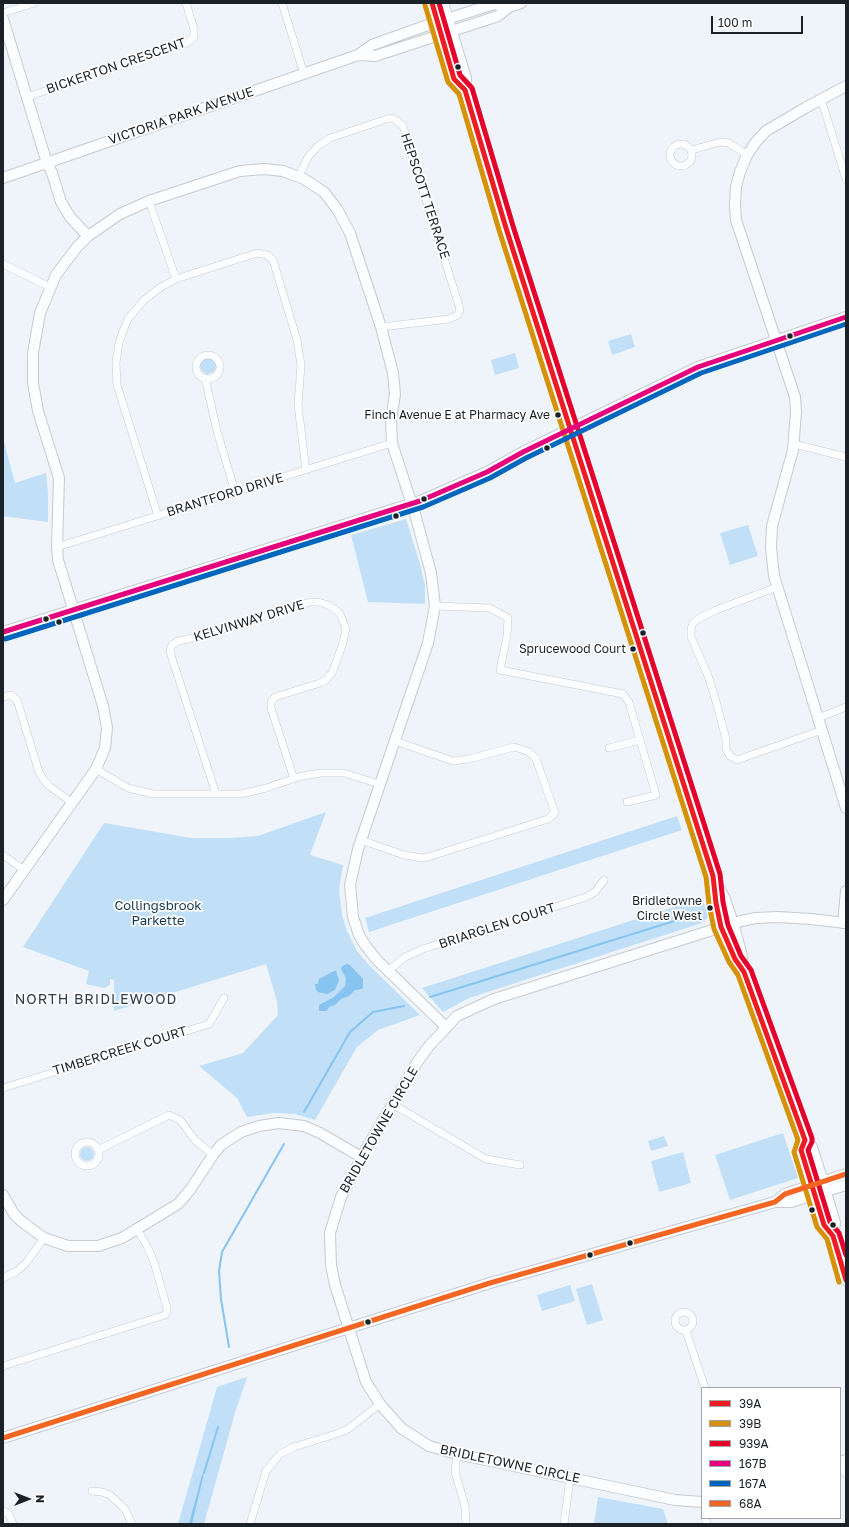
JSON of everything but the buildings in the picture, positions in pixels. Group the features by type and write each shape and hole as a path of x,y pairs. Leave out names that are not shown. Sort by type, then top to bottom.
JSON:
{"street":[{"path":"3,13 34,3"},
{"name":"BICKERTON CRESCENT","path":"27,97 188,43 194,37 194,29 186,3"},
{"path":"282,3 304,74"},
{"path":"432,3 454,79 465,90"},
{"path":"443,3 466,78 465,90 506,228 713,876 724,899 733,924 741,952 744,972 804,1140 812,1147 835,1223 833,1236"},
{"name":"VICTORIA PARK AVENUE","path":"358,54 375,56 452,32 498,16 509,7 521,3"},
{"name":"VICTORIA PARK AVENUE","path":"3,178 304,74 358,54 372,45 438,22 494,4 509,7"},
{"path":"3,19 47,163 52,173 61,202 70,217 88,236"},
{"path":"846,86 766,131 747,155 736,187 735,204 736,220 795,397 796,412 794,444 772,526 772,562 777,587 846,807"},
{"path":"821,99 846,179"},
{"name":"HEPSCOTT TERRACE","path":"299,176 308,157 318,146 330,138 390,118 396,120 402,126 460,309 458,315 449,319 381,327"},
{"path":"692,150 720,142 729,144 747,155"},
{"path":"3,900 96,769 105,748 107,728 103,706 60,566 57,547 60,494 59,478 38,411 33,383 32,364 37,326 40,313 50,287 56,274 77,247 88,236 120,214 149,201 240,171 264,169 299,176 324,192 337,209 350,232 381,327 394,380 391,425 392,443 412,504 431,572 435,606 432,626 425,653 357,852 350,885 353,917 365,945 377,960 446,1027"},
{"path":"149,201 176,279"},
{"path":"158,516 117,385 116,363 121,337 132,314 144,300 161,287 176,279 257,253 267,255 273,260 297,340 301,358 298,405 306,470"},
{"path":"3,264 50,287"},
{"path":"3,632 412,504 458,486 523,452 698,367 846,317"},
{"path":"205,378 217,431 235,492"},
{"name":"BRANTFORD DRIVE","path":"57,547 392,443"},
{"path":"794,444 846,457"},
{"path":"777,587 716,610 698,619 693,623 691,629 691,637 709,678 717,705 726,739 726,749 730,756 737,760 822,730"},
{"name":"KELVINWAY DRIVE","path":"216,794 171,655 170,650 172,645 178,641 198,637 310,602 318,602 328,605 337,611 340,614 346,629 343,643 333,671 326,680 275,697 271,702 271,708 294,779"},
{"path":"435,606 490,608 508,618 507,636 500,670 623,694 629,702 656,795 627,802"},
{"path":"3,697 11,695 16,700 39,772 43,780 73,803"},
{"path":"818,718 846,708"},
{"path":"609,748 640,740"},
{"path":"361,840 404,855 422,858 548,819 555,813 536,759 529,752 514,747 469,759 453,761 395,741"},
{"path":"96,769 128,788 146,793 240,794 317,773 344,773 379,784"},
{"path":"3,855 24,870"},
{"path":"713,876 716,903 721,926 735,959 744,972"},
{"name":"BRIARGLEN COURT","path":"388,971 405,957 422,949 586,897 595,892 604,880"},
{"path":"845,923 846,891"},
{"name":"BRIDLETOWNE CIRCLE","path":"701,1504 675,1500 457,1454 429,1446 401,1428 380,1404 366,1382 334,1278 331,1265 330,1232 341,1197 361,1157 394,1105 418,1061 457,1016 494,999 721,926 756,918 778,917 845,923"},
{"name":"TIMBERCREEK COURT","path":"3,1088 209,1024 224,998"},
{"path":"394,1105 486,1159 520,1166"},
{"path":"98,1150 168,1115 180,1120 195,1140 213,1155"},
{"path":"3,1194 14,1214 44,1238 68,1246 98,1246 122,1238 178,1204 221,1145 241,1132 264,1124 298,1124 314,1130 361,1157"},
{"path":"804,1140 801,1150 824,1225 833,1236 846,1280"},
{"path":"824,1187 846,1174"},
{"path":"3,1438 490,1283 775,1202 785,1194 824,1187 846,1186"},
{"path":"3,1366 165,1315 167,1308 154,1262 137,1229"},
{"path":"3,1278 17,1271 26,1263 44,1238"},
{"path":"686,1331 705,1387"},
{"path":"250,1524 266,1471 280,1454 294,1447 339,1433 380,1404"},
{"path":"457,1454 455,1472 465,1506 466,1524"},
{"path":"564,1524 570,1478"},
{"path":"92,1491 102,1492 115,1499 125,1509 132,1524"},
{"path":"3,1511 9,1514 13,1524"}],"green space":[{"path":"631,334 635,347 612,355 608,341"},
{"path":"515,353 519,368 495,375 491,360"},
{"path":"208,358 215,363 216,366 211,373 208,374 201,369 200,366 205,359"},
{"path":"3,438 15,483 46,473 48,492 48,522 3,516"},
{"path":"406,519 425,586 425,604 368,602 351,535"},
{"path":"748,525 758,556 730,565 720,533"},
{"name":"Collingsbrook Parkette","path":"326,812 310,855 343,865 339,889 342,915 347,931 357,951 369,965 420,1015 378,1030 357,1047 315,1120 295,1114 274,1113 247,1117 237,1098 199,1066 243,1053 278,1015 277,1002 266,964 114,1011 114,980 110,979 110,985 105,988 86,984 89,971 23,947 104,823 191,838 230,838 258,836"},
{"path":"677,816 682,830 369,932 365,918"},
{"path":"702,898 708,917 702,923 469,998 443,1012 422,988"},
{"path":"783,1133 798,1178 730,1200 715,1155"},
{"path":"664,1136 668,1146 651,1151 648,1141"},
{"path":"84,1147 90,1147 94,1151 94,1157 90,1161 84,1161 80,1157 80,1151"},
{"path":"683,1152 691,1183 659,1192 651,1161"},
{"path":"592,1284 603,1320 587,1325 576,1289"},
{"path":"570,1285 575,1301 542,1311 537,1295"},
{"path":"247,1377 235,1413 204,1524 178,1524 217,1387"},
{"path":"598,1497 663,1509 668,1524 594,1524"}],"water":[{"path":"347,964 350,965 363,979 362,989 355,990 349,996 341,999 335,1005 329,1007 327,1011 319,1011 319,1005 334,997 345,986 346,978 341,969 342,966"},
{"path":"336,971 339,980 335,990 327,994 318,992 315,984 318,984 319,979"},
{"path":"204,1473 192,1524 189,1524 202,1475"}],"waterway":[{"path":"430,997 684,918"},
{"path":"304,1112 350,1032 373,1012 404,1006"},
{"path":"229,1347 221,1299 219,1271 222,1252 284,1144"},
{"path":"204,1473 218,1427"}],"transit line":[{"name":"39A","path":"432,3 454,79 465,90 506,228 713,876 716,903 721,927 735,959 744,972 805,1140 801,1150 824,1225 833,1236 846,1280"},
{"name":"939A","path":"439,3 460,75 472,88 513,226 720,874 723,902 728,925 741,956 751,970 812,1138 812,1142 808,1150 830,1222 839,1233 846,1255"},
{"name":"39B","path":"425,5 448,82 459,94 499,230 706,877 714,929 729,962 738,975 798,1140 794,1152 817,1227 827,1239 839,1282"},
{"name":"167B","path":"3,632 420,501 487,472 523,452 698,367 846,317"},
{"name":"167A","path":"5,639 423,507 490,478 526,458 701,373 846,324"},
{"name":"68A","path":"3,1438 490,1283 775,1202 785,1194 846,1174"}],"place":[{"name":"Finch Avenue E at Pharmacy Ave","path":"558,415"},
{"name":"Sprucewood Court","path":"633,649"},
{"name":"Bridletowne Circle West","path":"710,908"}],"district":[{"name":"NORTH BRIDLEWOOD","path":"96,1000"}]}
